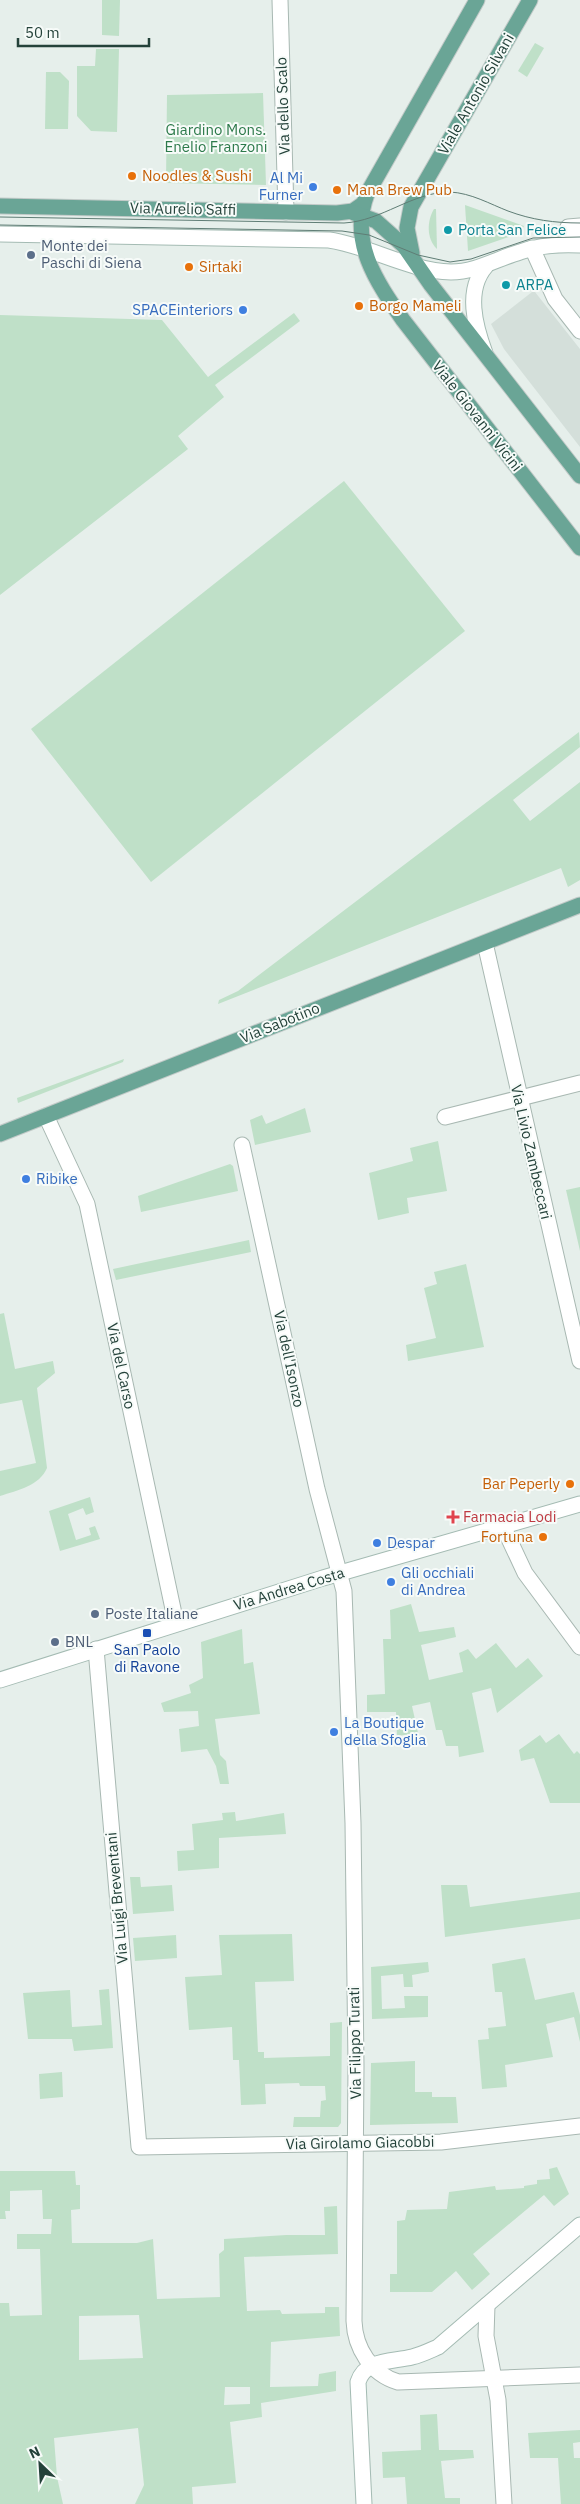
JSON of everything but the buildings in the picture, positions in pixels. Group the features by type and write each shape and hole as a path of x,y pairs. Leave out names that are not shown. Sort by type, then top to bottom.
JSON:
{"main road":[{"path":"363,248 358,210 377,173 477,0"},
{"name":"Viale Antonio Silvani","path":"418,266 410,247 407,228 411,207 530,0"},
{"name":"Via Aurelio Saffi","path":"0,206 286,212 358,210"},
{"path":"358,210 384,226 404,246 580,476"},
{"name":"Viale Giovanni Vicini","path":"363,248 378,282 409,328 580,548"},
{"name":"Via Sabotino","path":"561,912 580,901"},
{"name":"Via Sabotino","path":"0,1134 580,905"}],"street":[{"name":"Via dello Scalo","path":"280,0 286,212"},
{"path":"580,226 568,227 568,233 580,241"},
{"name":"Via Aurelio Saffi","path":"0,234 322,239 342,241 418,266 451,272 486,266 532,248 580,241"},
{"path":"532,248 555,299 580,331"},
{"path":"486,266 476,284 474,303 478,331 486,355"},
{"name":"Via Livio Zambeccari","path":"485,943 580,1361"},
{"path":"444,1117 580,1083"},
{"name":"Via del Carso","path":"46,1116 87,1204 176,1623"},
{"name":"Via dell'Isonzo","path":"242,1145 317,1489 341,1572"},
{"name":"Via Andrea Costa","path":"0,1680 341,1572 580,1504"},
{"path":"504,1526 525,1573 580,1647"},
{"name":"Via Filippo Turati","path":"341,1572 344,1591 353,1823 354,2329 360,2350 372,2365 388,2379 409,2383 580,2375"},
{"name":"Via Luigi Breventani","path":"96,1649 139,2147"},
{"name":"Via Girolamo Giacobbi","path":"139,2147 441,2142 580,2126"},
{"path":"364,2504 358,2382 360,2375 372,2365 412,2357 438,2347 580,2225"},
{"path":"486,2305 486,2336 498,2400 504,2504"}],"shaded area":[{"path":"532,292 535,292 580,349 580,447 504,349 491,324"}],"green space":[{"path":"102,0 120,0 119,36 102,35"},
{"path":"535,43 544,48 527,77 518,71"},
{"path":"96,49 119,49 117,132 91,131 77,116 77,66 95,66"},
{"path":"46,72 60,72 69,81 68,129 45,129"},
{"name":"Giardino Mons. Enelio Franzoni","path":"263,93 266,185 166,183 167,95"},
{"path":"465,205 524,226 520,233 468,251"},
{"path":"434,209 436,209 437,249 429,235 430,218"},
{"path":"294,313 300,321 215,385 224,397 178,436 188,449 0,595 0,315 162,320 208,377"},
{"path":"344,481 465,631 151,882 31,729"},
{"path":"579,732 580,747 513,800 530,821 580,782 580,880 568,887 561,868 218,1004 219,1000 238,991"},
{"path":"124,1059 123,1062 18,1103 17,1098"},
{"path":"305,1108 311,1132 255,1145 250,1120 262,1115 266,1124"},
{"path":"438,1141 447,1191 407,1198 409,1213 378,1220 369,1173 413,1161 410,1148"},
{"path":"230,1164 233,1166 238,1191 141,1212 138,1196"},
{"path":"580,1187 580,1251 566,1190"},
{"path":"249,1240 251,1252 116,1280 113,1269"},
{"path":"466,1264 484,1347 408,1361 406,1345 436,1338 424,1288 437,1284 434,1272"},
{"path":"4,1313 15,1369 53,1361 55,1373 37,1388 47,1468 39,1479 33,1483 0,1496 0,1471 36,1463 22,1400 0,1404 0,1314"},
{"path":"90,1497 94,1512 86,1515 83,1508 68,1514 76,1540 91,1535 89,1528 95,1526 100,1539 60,1551 49,1511"},
{"path":"411,1604 419,1632 454,1627 456,1637 421,1645 429,1680 463,1672 459,1653 468,1649 476,1659 496,1643 516,1668 528,1658 543,1676 497,1713 491,1688 472,1693 484,1752 459,1757 458,1746 446,1746 442,1730 436,1730 430,1702 412,1706 418,1733 397,1736 396,1712 367,1712 367,1695 385,1694 383,1639 391,1639 390,1610"},
{"path":"242,1629 244,1664 253,1662 260,1714 215,1719 220,1755 226,1761 229,1784 220,1784 216,1766 207,1749 181,1752 179,1729 199,1726 198,1711 164,1712 161,1703 191,1693 189,1685 203,1678 201,1642"},
{"path":"559,1734 574,1754 577,1751 580,1754 580,1803 550,1803 534,1758 521,1761 519,1750 540,1735 546,1743"},
{"path":"235,1812 236,1821 284,1813 286,1834 219,1838 219,1868 178,1871 177,1851 194,1850 192,1824 223,1820 222,1813"},
{"path":"130,1877 140,1877 141,1887 172,1885 174,1911 133,1914"},
{"path":"441,1885 467,1885 470,1907 580,1892 580,1919 445,1937"},
{"path":"292,1934 294,1981 255,1982 258,2052 264,2052 264,2058 330,2056 330,2023 342,2022 341,2123 338,2127 293,2127 294,2117 320,2117 321,2101 326,2100 325,2086 300,2086 299,2083 265,2084 266,2104 241,2105 239,2060 233,2060 232,2027 189,2030 185,1977 222,1975 219,1935"},
{"path":"176,1935 177,1958 135,1961 133,1938"},
{"path":"525,1958 535,2000 574,1992 580,2015 580,2042 574,2017 546,2024 553,2057 505,2065 507,2087 482,2089 478,2040 489,2039 488,2028 506,2026 502,1992 495,1992 492,1964"},
{"path":"428,1962 429,1972 412,1975 413,1987 404,1987 403,1974 381,1976 382,2009 405,2008 404,1996 428,1996 428,2017 372,2019 371,1967"},
{"path":"109,1989 113,2048 74,2051 72,2039 28,2039 23,1993 70,1990 72,2027 102,2025 99,1990"},
{"path":"415,2061 415,2092 432,2092 432,2097 456,2097 458,2123 370,2125 371,2063"},
{"path":"62,2072 63,2097 40,2099 39,2074"},
{"path":"557,2167 569,2194 554,2206 544,2195 473,2254 490,2274 472,2290 456,2271 432,2292 390,2292 390,2274 397,2274 397,2221 405,2220 407,2210 447,2209 449,2192 495,2186 496,2190 524,2188 524,2186 537,2184 537,2180 550,2179 549,2169"},
{"path":"0,2171 75,2171 76,2185 80,2185 80,2209 71,2210 72,2243 137,2243 153,2239 157,2299 220,2297 219,2254 224,2250 224,2239 286,2235 325,2235 324,2207 337,2206 338,2254 244,2257 247,2311 280,2310 282,2314 325,2313 325,2307 339,2307 340,2336 271,2342 270,2387 318,2386 319,2374 336,2371 336,2391 261,2403 262,2417 230,2422 236,2483 192,2487 193,2504 135,2504 144,2485 138,2428 54,2438 57,2477 63,2504 0,2504 0,2303 9,2303 10,2316 42,2315 40,2249 17,2249 17,2234 51,2234 52,2219 43,2219 42,2190 10,2191 10,2211 5,2211 6,2219 0,2219","holes":["139,2315 143,2358 79,2360 79,2316","225,2387 250,2387 250,2404 224,2405"]},
{"path":"437,2414 439,2450 473,2450 474,2458 441,2461 445,2498 460,2498 460,2504 407,2504 405,2477 383,2478 382,2452 421,2450 420,2415"},
{"path":"580,2430 580,2442 573,2443 574,2458 580,2458 580,2504 561,2504 558,2458 530,2458 528,2433"}],"tram line":[{"path":"0,217 344,223 371,217 410,201 436,193 450,192 473,197 526,217 553,222 580,223"},
{"path":"0,225 342,231 369,235 418,255 450,262 471,259 533,238 580,237"}],"place":[{"name":"Noodles & Sushi","path":"132,176"},
{"name":"Al Mi Furner","path":"313,187"},
{"name":"Mana Brew Pub","path":"337,190"},
{"name":"Porta San Felice","path":"448,230"},
{"name":"Monte dei Paschi di Siena","path":"31,255"},
{"name":"Sirtaki","path":"189,267"},
{"name":"ARPA","path":"506,285"},
{"name":"Borgo Mameli","path":"359,306"},
{"name":"SPACEinteriors","path":"243,310"},
{"name":"Ribike","path":"26,1179"},
{"name":"Bar Peperly","path":"570,1484"},
{"name":"Farmacia Lodi","path":"453,1517"},
{"name":"Fortuna","path":"543,1537"},
{"name":"Despar","path":"377,1543"},
{"name":"Gli occhiali di Andrea","path":"391,1582"},
{"name":"Poste Italiane","path":"95,1614"},
{"name":"San Paolo di Ravone","path":"147,1633"},
{"name":"BNL","path":"55,1642"},
{"name":"La Boutique della Sfoglia","path":"334,1732"}]}
